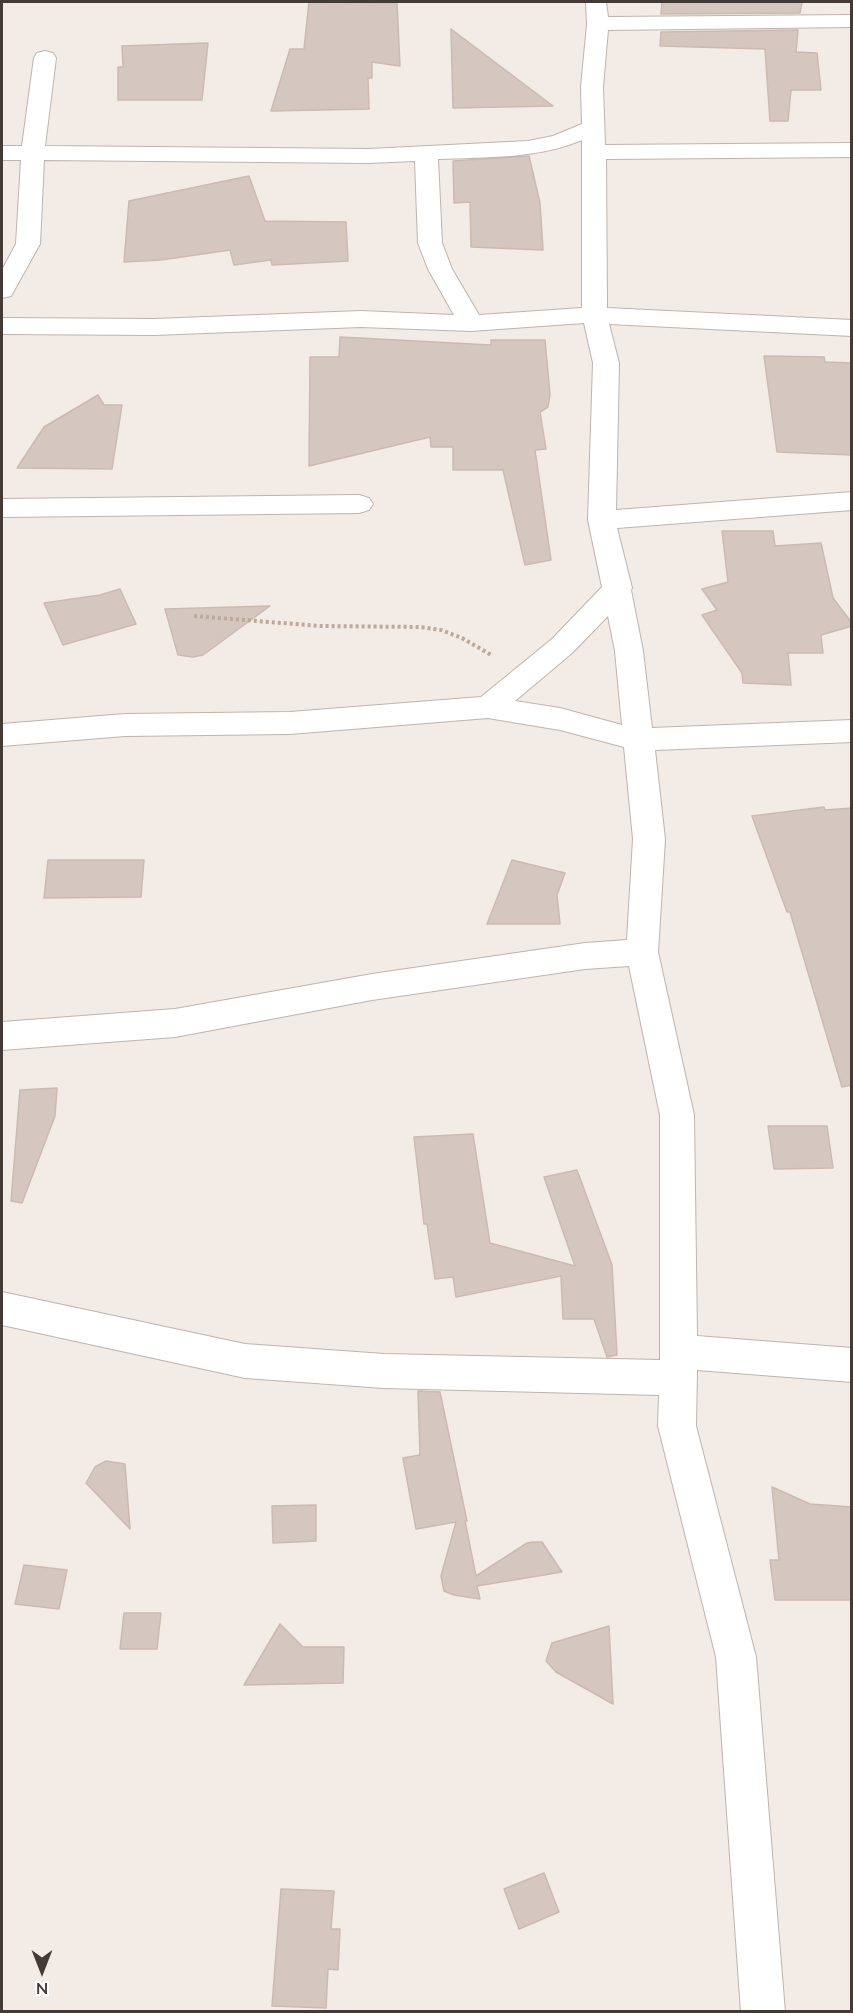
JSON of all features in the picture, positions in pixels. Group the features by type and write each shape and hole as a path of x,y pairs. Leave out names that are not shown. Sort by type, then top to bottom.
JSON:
{"street":[{"path":"763,2012 736,1657 676,1426 679,1365 677,1115 642,952 649,838 629,651 618,588 602,520 606,363 594,315 592,87 597,13 852,21"},
{"path":"2,291 28,244 33,153 45,57"},
{"path":"2,153 369,156 528,148 560,141 594,140 852,150"},
{"path":"426,153 430,243 440,269 471,323"},
{"path":"2,326 154,327 361,319 471,323 594,315 852,328"},
{"path":"602,520 852,501"},
{"path":"2,508 359,504"},
{"path":"488,707 562,646 618,588"},
{"path":"2,735 125,725 290,723 488,707 560,719 638,740 852,731"},
{"path":"2,1036 175,1023 372,987 585,956 642,952"},
{"path":"2,1309 245,1361 384,1371 679,1365 852,1365"}],"path":[{"path":"194,616 320,626 420,627 441,630 462,638 529,674"}],"building":[{"path":"309,2 397,3 400,66 372,62 372,78 368,78 369,109 271,111 290,49 304,49"},
{"path":"662,2 802,2 800,13 661,14"},
{"path":"451,29 553,106 453,108"},
{"path":"798,30 796,52 817,53 821,90 791,90 788,121 770,121 765,49 660,46 661,32"},
{"path":"208,43 202,100 118,100 118,67 123,67 122,46"},
{"path":"529,156 540,203 543,250 471,247 470,202 454,203 453,161"},
{"path":"249,176 265,221 346,222 348,261 272,265 271,260 234,265 230,250 161,260 124,262 129,201"},
{"path":"340,337 491,345 491,340 545,340 550,395 548,407 540,412 546,449 535,450 551,560 525,565 503,470 453,470 453,447 431,447 430,437 309,466 310,357 339,357"},
{"path":"764,356 824,357 825,362 852,363 852,455 777,452"},
{"path":"98,395 104,405 122,405 112,469 17,468 44,427"},
{"path":"722,531 773,531 775,546 821,543 833,598 852,626 821,635 823,653 788,653 791,685 743,683 742,673 702,615 717,610 702,589 728,582"},
{"path":"120,589 136,624 63,645 44,603 100,595"},
{"path":"270,606 203,655 193,657 178,655 165,609"},
{"path":"824,807 825,810 852,808 852,1085 842,1087 790,912 787,912 752,816"},
{"path":"48,860 144,860 141,897 44,898"},
{"path":"512,860 565,873 557,895 560,924 487,924"},
{"path":"57,1088 55,1116 22,1203 11,1201 20,1090"},
{"path":"768,1126 827,1126 833,1168 774,1169"},
{"path":"473,1134 490,1243 575,1266 544,1177 577,1170 612,1265 617,1355 607,1357 594,1319 563,1319 561,1276 456,1297 453,1277 435,1279 427,1224 424,1224 414,1137"},
{"path":"418,1391 440,1392 476,1576 527,1543 533,1542 542,1542 562,1572 477,1586 480,1599 444,1591 441,1576 456,1522 416,1529 403,1458 420,1455"},
{"path":"106,1461 125,1464 130,1529 86,1483 95,1467"},
{"path":"772,1487 810,1504 852,1507 852,1600 775,1600 770,1560 779,1560"},
{"path":"316,1505 316,1541 273,1543 272,1506"},
{"path":"24,1565 67,1570 59,1609 15,1604"},
{"path":"124,1613 161,1613 157,1649 120,1649"},
{"path":"280,1624 303,1647 344,1647 343,1683 244,1685"},
{"path":"609,1626 613,1704 556,1672 546,1661 552,1643"},
{"path":"544,1873 559,1912 519,1929 504,1889"},
{"path":"281,1889 334,1891 331,1929 340,1929 338,1970 328,1969 326,2008 272,2006"}]}
